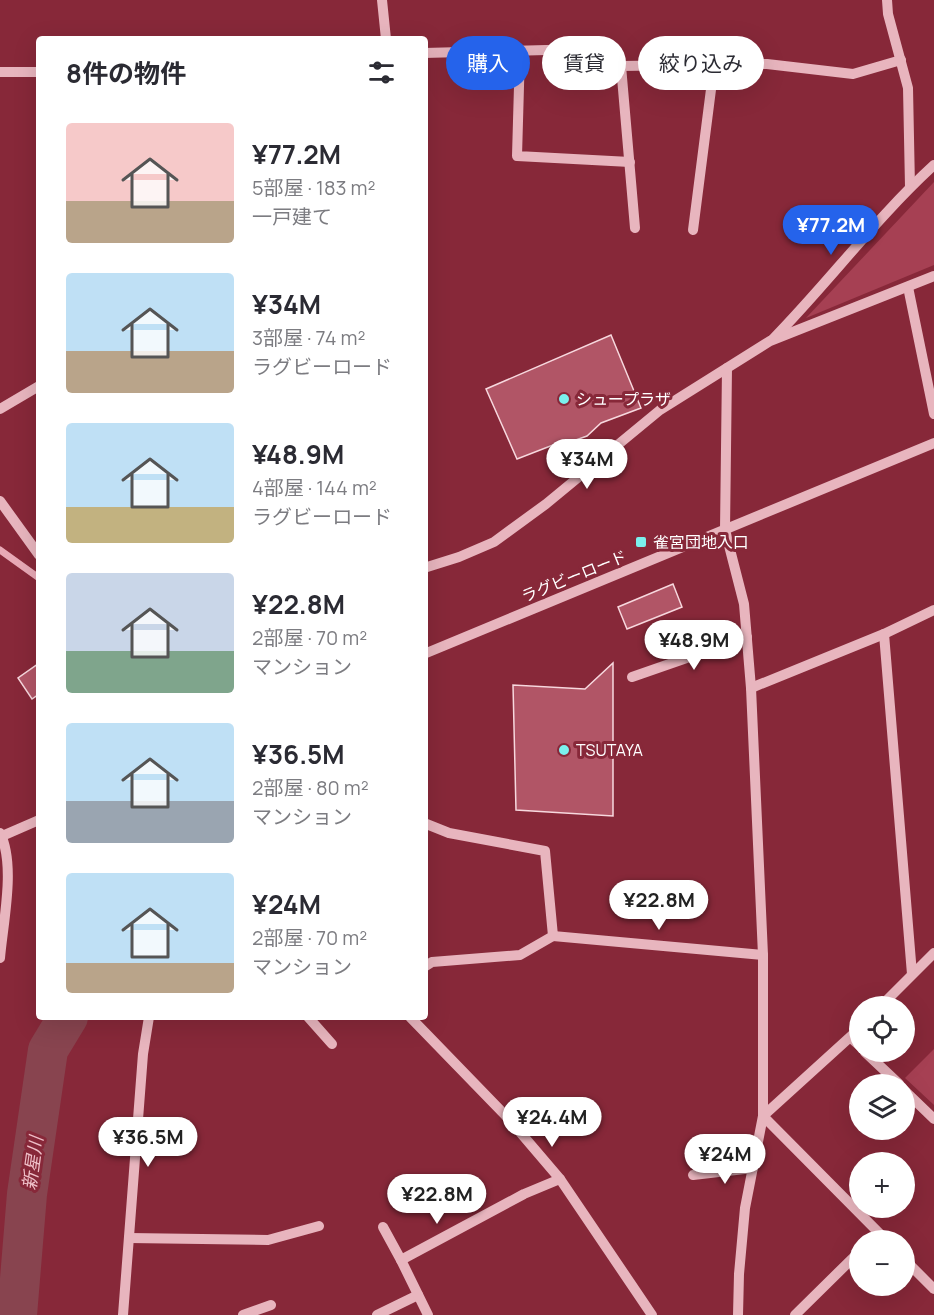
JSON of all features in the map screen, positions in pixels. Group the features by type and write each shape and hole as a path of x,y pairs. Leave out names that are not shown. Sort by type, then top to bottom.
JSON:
{"street":[{"path":"382,0 386,36"},
{"path":"887,0 888,14 909,88 910,187"},
{"path":"428,53 446,53"},
{"path":"764,64 853,74 901,60"},
{"path":"0,72 36,72"},
{"path":"519,90 518,156 630,162"},
{"path":"623,90 635,228"},
{"path":"693,231 711,90"},
{"path":"770,341 808,303 910,187 934,165"},
{"path":"428,567 494,542 546,504 660,410 770,341 934,276"},
{"path":"908,287 934,414"},
{"path":"728,368 725,530 744,604 747,637 763,955 763,1116 745,1208 738,1315"},
{"path":"0,409 36,388"},
{"name":"ラグビーロード","path":"428,652 934,443"},
{"path":"0,501 36,551"},
{"path":"751,688 884,634 934,610"},
{"path":"884,634 912,974"},
{"path":"632,677 747,637"},
{"path":"0,958 9,867 1,835 36,821"},
{"path":"428,825 448,833 545,851 553,936"},
{"path":"428,964 432,962 520,955 553,936 763,955"},
{"path":"891,996 934,953"},
{"path":"123,1315 143,1054 149,1020"},
{"path":"311,1020 332,1044"},
{"path":"413,1020 508,1118 560,1179 652,1315"},
{"path":"763,1116 849,1039"},
{"path":"876,1062 888,1074"},
{"path":"915,1101 934,1119"},
{"path":"763,1116 870,1230"},
{"path":"693,1175 753,1168"},
{"path":"401,1260 524,1194 560,1179"},
{"path":"129,1238 268,1240 319,1226"},
{"path":"383,1227 428,1315"},
{"path":"795,1315 849,1262"},
{"path":"915,1270 934,1289"},
{"path":"377,1315 418,1295"},
{"path":"243,1315 272,1305"}],"shaded area":[{"path":"934,182 934,265 806,318"},
{"path":"934,1049 934,1105 915,1087 915,1074 909,1074"}],"building":[{"name":"シュープラザ","path":"611,335 641,408 601,423 587,436 553,445 517,459 486,389"},
{"path":"673,584 682,607 627,629 618,607"},
{"name":"TSUTAYA","path":"613,663 613,816 516,810 513,685 585,689"},
{"path":"36,665 36,696 32,699 18,678"}],"waterway":[{"name":"新星川","path":"0,550 36,576"},
{"name":"新星川","path":"17,1315 27,1194 48,1050 66,1020"}],"place":[{"name":"シュープラザ","path":"564,399"},
{"name":"雀宮団地入口","path":"641,542"},
{"name":"TSUTAYA","path":"564,750"}]}
